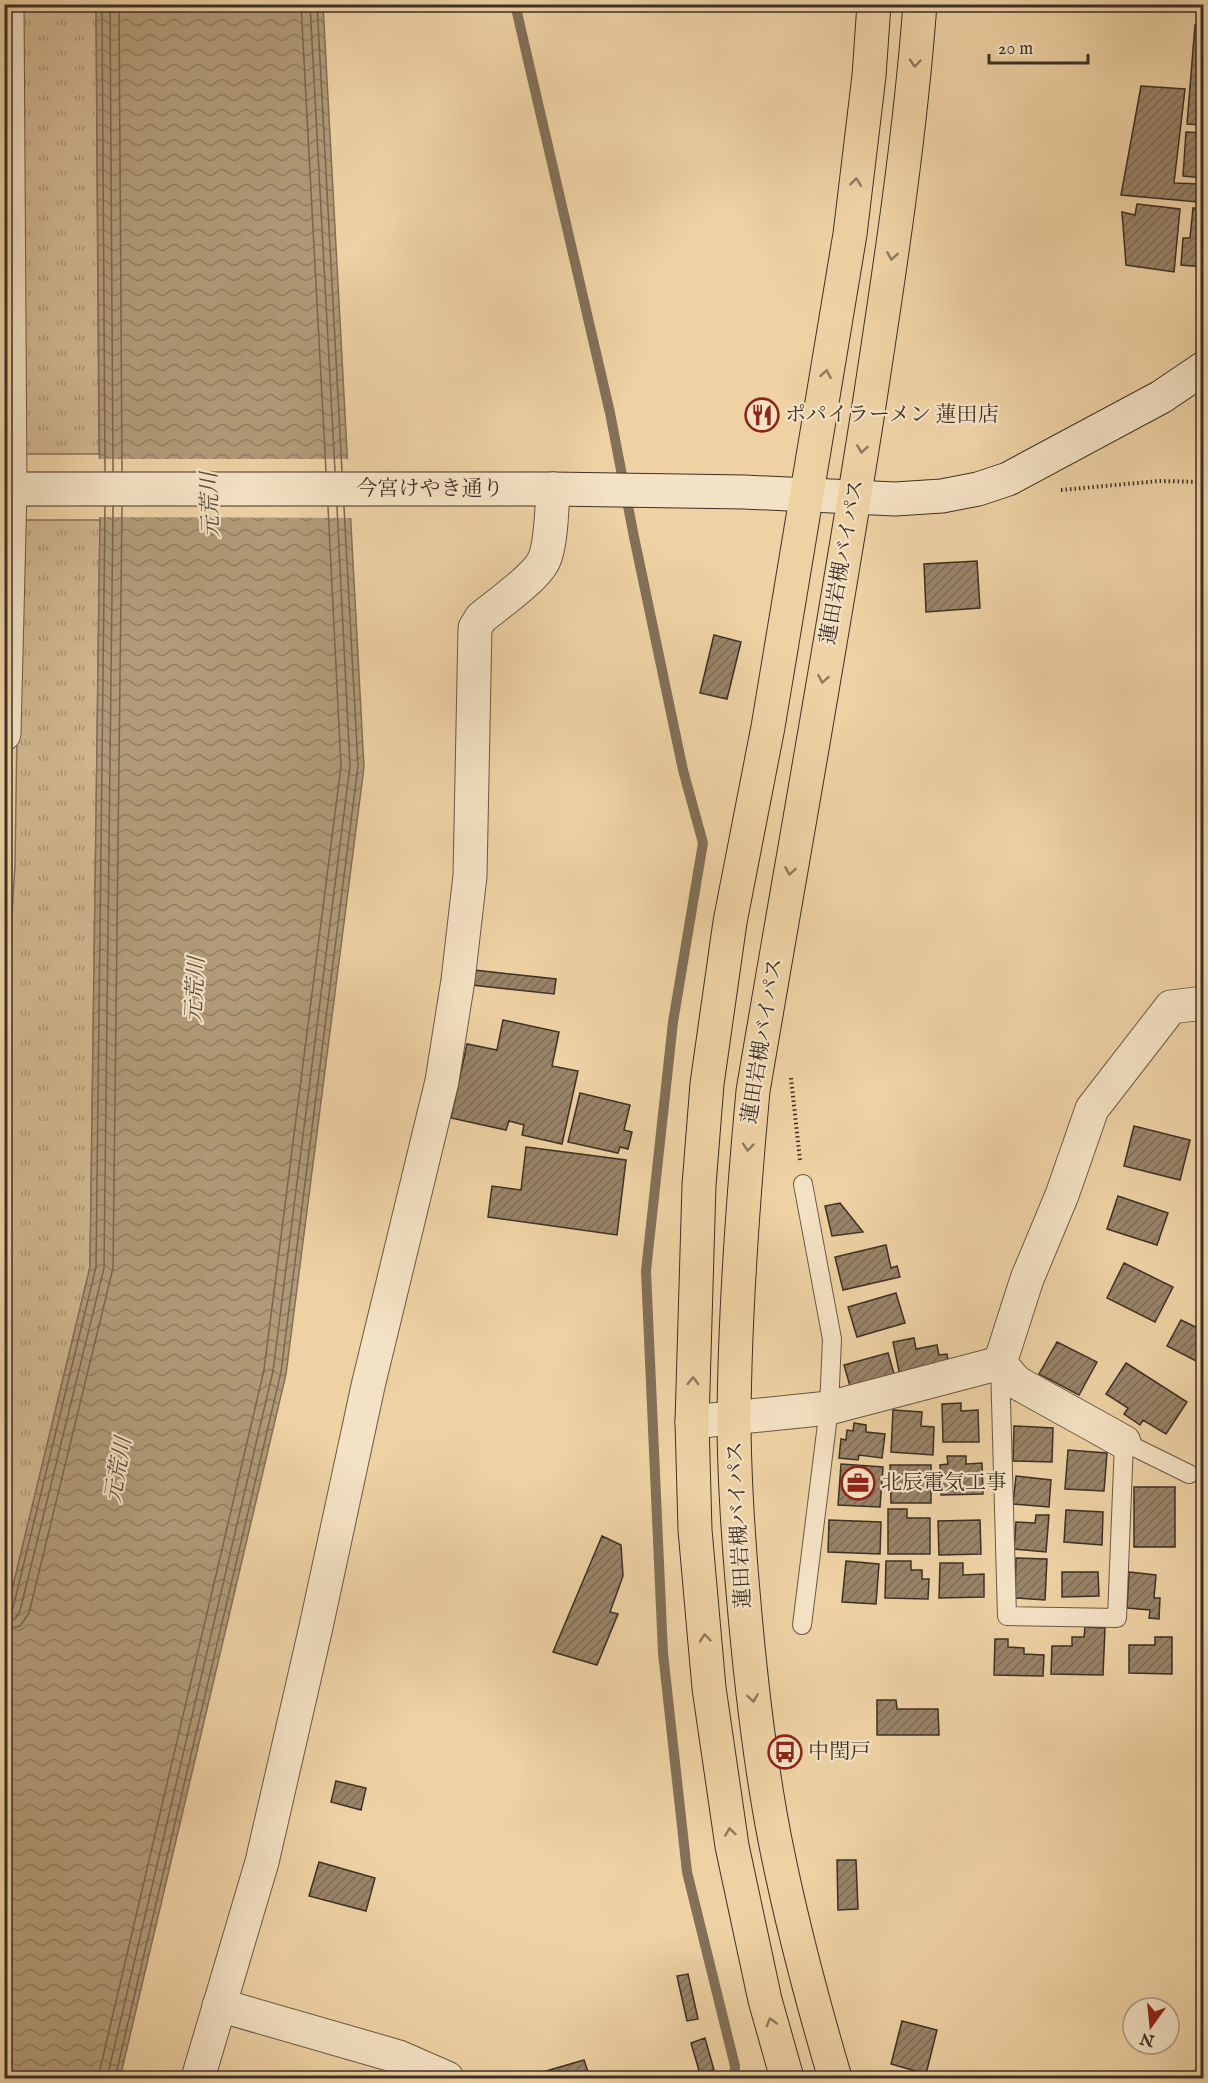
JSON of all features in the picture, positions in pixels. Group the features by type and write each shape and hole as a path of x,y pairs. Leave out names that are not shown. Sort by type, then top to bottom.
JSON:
{"highway":[{"name":"蓮田岩槻バイパス","path":"787,2079 765,2000 732,1846 709,1688 695,1530 692,1422 699,1185 707,1084 730,922 768,727 850,234 869,76 874,4"},
{"name":"蓮田岩槻バイパス","path":"835,2079 808,1988 775,1839 753,1692 738,1531 734,1418 737,1307 744,1187 753,1091 855,497 894,240 915,70 920,4"}],"street":[{"path":"4,734 15,489 6,211 7,4"},
{"name":"今宮けやき通り","path":"15,489 542,489 806,494 901,499 942,496 978,489 1008,479 1161,397 1203,368"},
{"path":"198,2079 262,1862 370,1376 442,1081 458,980 470,876 475,628 481,618 536,572 544,561 542,489"},
{"path":"1000,1363 1027,1279 1062,1195 1092,1109 1171,1007 1203,1003"},
{"path":"692,1422 830,1408 1000,1363"},
{"path":"1000,1363 1017,1382 1124,1442"},
{"path":"219,2005 399,2057 447,2079"}],"lane":[{"path":"802,1625 830,1408 832,1339 803,1184"},
{"path":"1000,1363 1007,1616 1117,1618 1124,1442 1189,1474"}],"path":[{"path":"1008,479 1046,490 1159,481 1203,482"},
{"path":"791,1075 803,1184"}],"green space":[{"path":"19,5 96,5 99,454 21,454"},
{"path":"20,520 100,520 90,1267 5,1619 4,1042 15,866"}],"water":[{"name":"元荒川","path":"96,5 323,5 364,767 286,1374 120,2078 5,2078 5,1619 90,1267 100,520"}],"pier":[{"path":"96,459 351,459 354,518 97,517"}],"building":[{"path":"1195,25 1204,26 1204,125 1187,124"},
{"path":"1141,86 1185,89 1174,183 1200,184 1198,202 1121,195"},
{"path":"1186,132 1204,133 1204,178 1183,176"},
{"path":"1137,204 1180,209 1174,272 1126,265 1122,212 1135,215"},
{"path":"1193,208 1204,209 1204,267 1181,265 1183,238 1190,238"},
{"path":"977,561 980,608 926,612 924,564"},
{"path":"714,635 741,642 727,699 700,693"},
{"path":"474,970 556,979 554,994 472,985"},
{"path":"503,1020 559,1032 552,1066 578,1071 562,1144 522,1135 524,1125 509,1121 506,1130 451,1118 467,1044 497,1050"},
{"path":"580,1093 630,1105 624,1130 632,1132 628,1149 620,1147 618,1153 568,1142"},
{"path":"1134,1126 1190,1140 1180,1180 1124,1166"},
{"path":"526,1147 626,1160 617,1235 488,1217 492,1186 521,1190"},
{"path":"1118,1196 1168,1213 1157,1245 1107,1229"},
{"path":"840,1203 863,1232 832,1236 825,1206"},
{"path":"886,1245 891,1268 897,1266 900,1277 843,1290 835,1257"},
{"path":"1124,1263 1173,1287 1155,1322 1107,1298"},
{"path":"896,1293 905,1323 857,1337 848,1307"},
{"path":"1181,1320 1204,1331 1204,1365 1167,1346"},
{"path":"914,1338 916,1349 937,1345 939,1355 947,1354 949,1367 900,1376 893,1342"},
{"path":"1057,1342 1097,1362 1079,1395 1039,1374"},
{"path":"888,1353 896,1381 852,1393 844,1365"},
{"path":"1126,1363 1187,1402 1166,1434 1143,1420 1140,1425 1124,1414 1128,1408 1106,1394"},
{"path":"961,1403 961,1411 978,1410 979,1442 943,1442 942,1404"},
{"path":"893,1410 922,1412 921,1426 934,1427 933,1455 891,1452"},
{"path":"854,1423 866,1425 866,1432 885,1434 882,1458 859,1455 858,1460 839,1458 841,1439 846,1440 847,1430 853,1431"},
{"path":"1014,1426 1053,1428 1052,1462 1013,1461"},
{"path":"1068,1450 1107,1453 1104,1491 1065,1489"},
{"path":"947,1456 966,1456 966,1464 982,1463 983,1494 941,1495 940,1465 948,1464"},
{"path":"841,1464 883,1467 880,1507 838,1505"},
{"path":"890,1465 931,1465 931,1503 891,1503"},
{"path":"1016,1476 1051,1480 1049,1507 1013,1504"},
{"path":"1134,1487 1175,1487 1175,1547 1134,1547"},
{"path":"888,1509 907,1509 907,1518 930,1518 930,1554 888,1554"},
{"path":"1066,1510 1103,1512 1102,1545 1064,1542"},
{"path":"1036,1515 1049,1515 1046,1552 1014,1549 1016,1522 1035,1523"},
{"path":"829,1520 881,1522 880,1554 828,1552"},
{"path":"980,1520 981,1554 939,1555 938,1521"},
{"path":"602,1536 621,1545 623,1576 610,1612 618,1614 597,1665 553,1652"},
{"path":"1016,1558 1047,1559 1045,1600 1015,1598"},
{"path":"846,1561 879,1564 876,1604 842,1602"},
{"path":"886,1561 911,1561 911,1570 922,1570 922,1579 929,1579 928,1599 885,1598"},
{"path":"940,1563 963,1563 963,1575 984,1574 984,1597 939,1598"},
{"path":"1062,1572 1098,1572 1099,1596 1062,1597"},
{"path":"1129,1572 1156,1575 1154,1598 1160,1598 1159,1619 1149,1618 1150,1610 1127,1608"},
{"path":"1085,1627 1105,1628 1103,1675 1051,1674 1052,1646 1072,1646 1072,1637 1084,1637"},
{"path":"1155,1637 1172,1637 1172,1674 1129,1673 1129,1645 1155,1645"},
{"path":"995,1639 1008,1639 1008,1647 1024,1648 1024,1654 1044,1655 1043,1676 994,1675"},
{"path":"877,1700 896,1700 897,1709 938,1709 939,1735 877,1735"},
{"path":"336,1781 366,1788 361,1810 331,1802"},
{"path":"837,1860 856,1860 858,1909 838,1910"},
{"path":"319,1862 375,1878 366,1911 309,1896"},
{"path":"688,1974 698,2019 687,2021 677,1976"},
{"path":"902,2021 937,2030 926,2074 891,2064"},
{"path":"705,2038 714,2070 700,2074 691,2043"},
{"path":"584,2060 590,2078 522,2078"}],"waterway":[{"path":"515,4 610,413 683,770 703,843 673,1022 646,1271 663,1653 687,1872 735,2066 734,2078"}],"place":[{"name":"ポパイラーメン 蓮田店","path":"762,415"},
{"name":"北辰電気工事","path":"858,1483"},
{"name":"中閏戸","path":"785,1752"}]}
